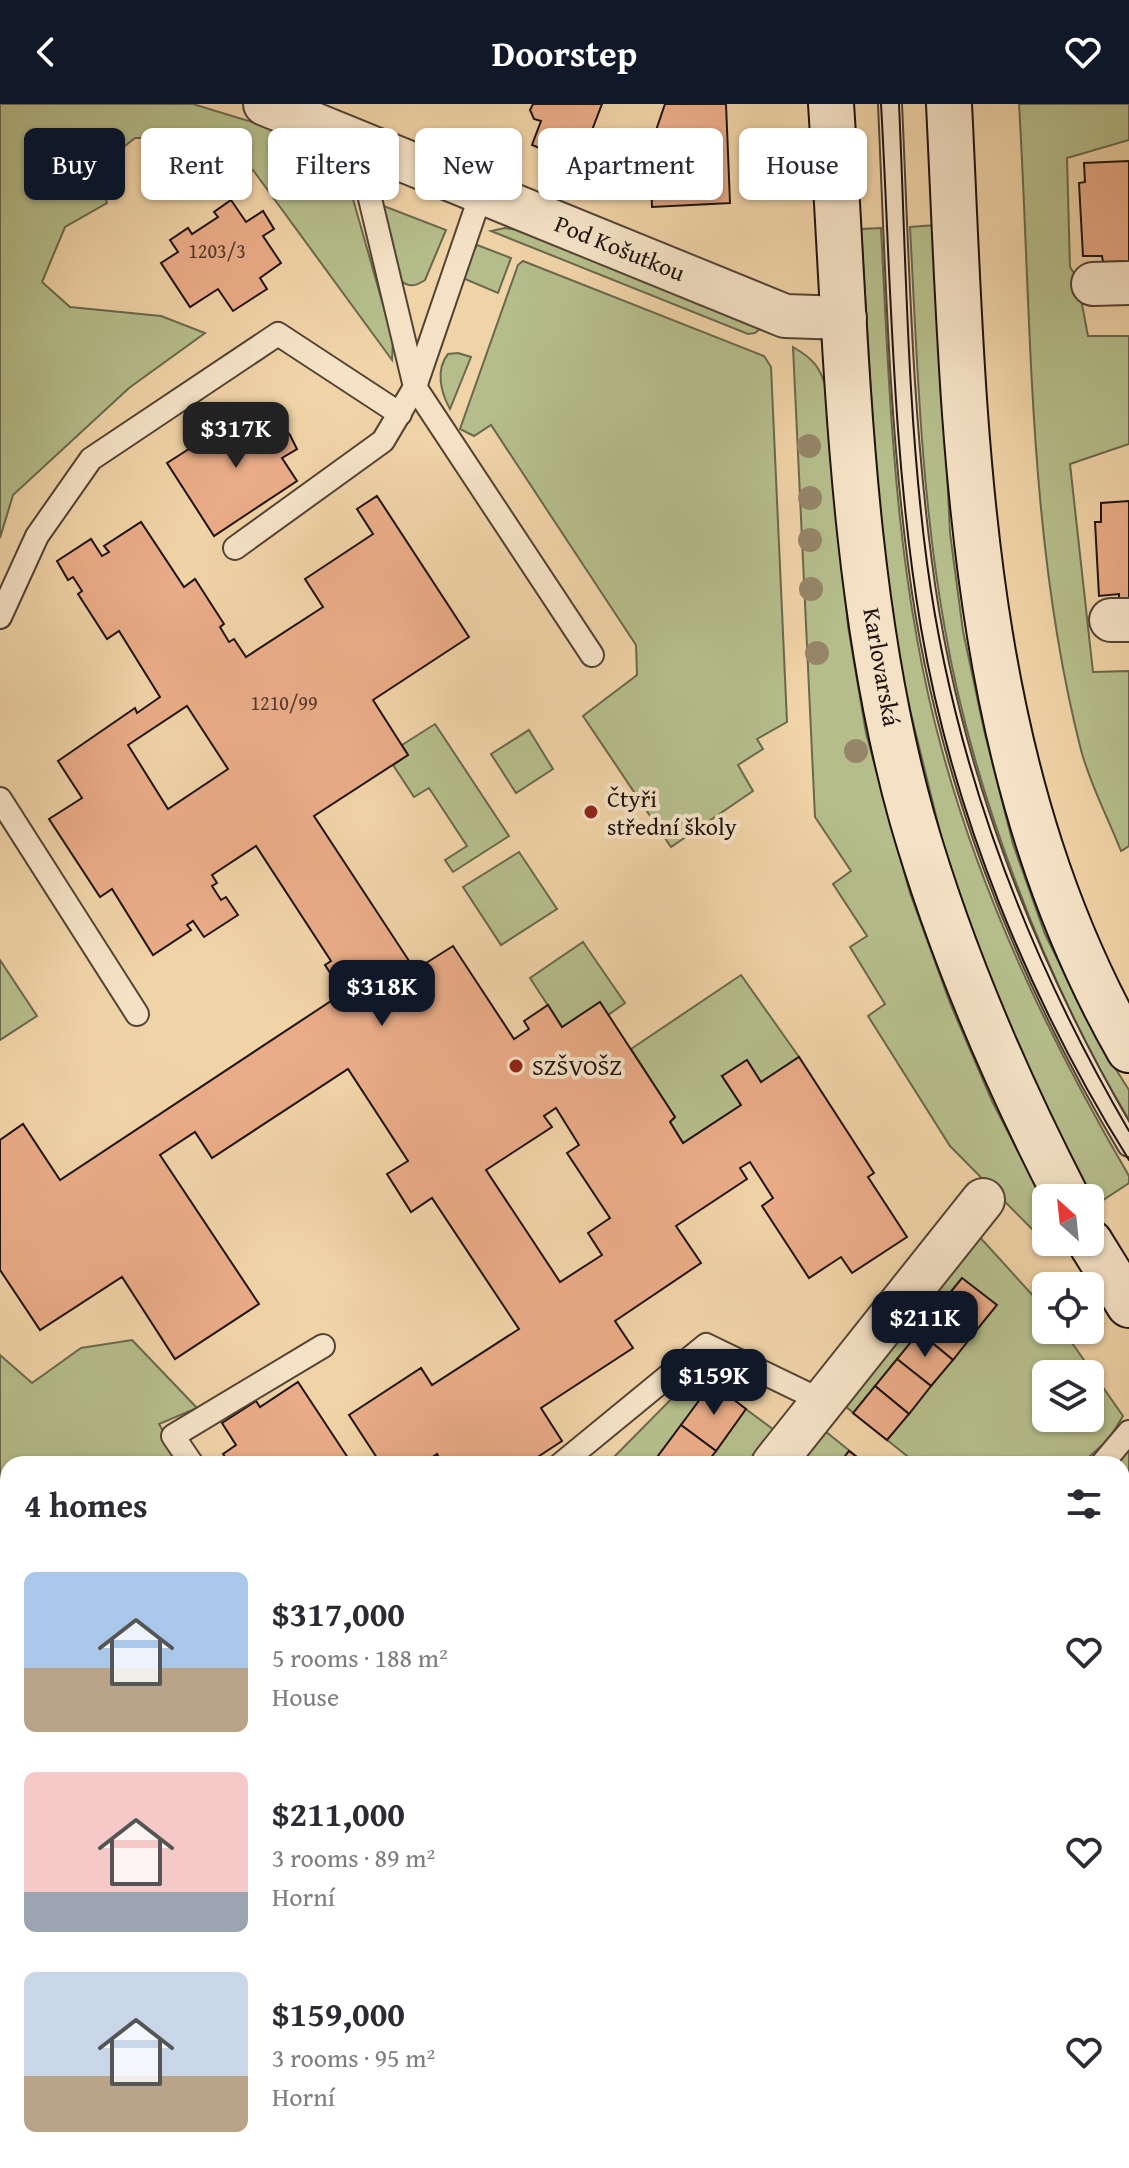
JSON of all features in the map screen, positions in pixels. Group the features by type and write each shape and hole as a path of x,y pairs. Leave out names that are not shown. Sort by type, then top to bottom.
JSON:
{"main road":[{"name":"Karlovarská","path":"831,104 845,318 872,622 912,815 949,936 997,1052 1060,1184"},
{"path":"949,104 972,499 995,671 1019,783 1057,902 1108,1013 1129,1050"},
{"path":"1099,1256 1129,1305"}],"street":[{"name":"Pod Košutkou","path":"289,108 331,128"},
{"name":"Pod Košutkou","path":"504,200 785,316 845,318"},
{"path":"779,1456 820,1400 983,1200"}],"lane":[{"path":"890,104 903,393 920,565 949,717 983,834 1035,967 1129,1145"},
{"path":"370,200 415,387 592,655"},
{"path":"235,548 383,441 415,387 479,200"},
{"path":"0,617 37,536 91,459 278,334 400,414"},
{"path":"0,799 137,1014"},
{"path":"571,1456 706,1345 820,1400"},
{"path":"187,1456 173,1436 323,1346"},
{"path":"1109,1456 1129,1432"}],"green space":[{"path":"0,104 193,104 272,128 268,128 268,191 252,171 252,128 141,128 141,138 135,138 125,146 125,128 24,128 24,200 106,200 107,203 65,227 42,282 70,307 161,316 205,333 129,388 13,495 0,538"},
{"path":"1019,104 1129,104 1129,140 1067,158 1070,267 1077,278 1088,336 1129,336 1129,444 1070,464 1093,672 1129,671 1129,846 1121,851 1081,750 1063,670 1050,590 1035,428"},
{"path":"275,200 353,200 393,340 392,360"},
{"path":"381,205 446,230 425,280 419,284 409,285 400,280"},
{"path":"935,225 950,533 963,631 984,730 1013,844 1045,934 1098,1041 1129,1090 1129,1120 1068,1006 1015,880 972,750 956,686 930,525 910,227"},
{"path":"505,228 518,230 762,327 748,334 491,231"},
{"path":"881,228 892,425 904,556 926,686 942,750 978,861 1022,969 1046,1022 1129,1176 1129,1183 1104,1199 1104,1184 1082,1184 1043,1112 954,889 897,657 877,493 861,229"},
{"path":"477,245 511,258 498,293 465,279 462,270"},
{"path":"523,261 764,356 771,367 787,722 757,739 763,749 738,765 753,791 671,847 583,716 637,675 636,645 491,425 474,436 460,429 518,265"},
{"path":"793,347 815,364 826,389 848,626 866,733 910,893 950,1003 992,1101 1035,1184 1032,1184 1032,1229 950,1146 868,1016 885,1004 850,947 867,936 833,884 851,871 815,817"},
{"path":"448,354 471,357 450,409 442,389 442,367"},
{"path":"435,724 509,836 453,872 445,860 467,846 429,788 414,797 393,765 408,755 402,745"},
{"path":"529,730 553,769 516,793 491,754"},
{"path":"519,852 557,909 501,945 463,887"},
{"path":"583,942 625,1003 608,1015 562,1027 530,978"},
{"path":"0,960 37,1016 0,1040"},
{"path":"741,975 799,1057 761,1082 722,1076 741,1105 683,1143 670,1122 675,1117 631,1049"},
{"path":"977,1234 1032,1295 1032,1344 1073,1344 1084,1360 1032,1360 1032,1432 1104,1432 1104,1389 1123,1416 1109,1439 1090,1456 907,1456 840,1402"},
{"path":"132,1340 197,1408 159,1424 177,1456 0,1456 0,1355 32,1383 81,1348"},
{"path":"697,1373 774,1430 756,1456 615,1456"},
{"path":"820,1427 856,1456 799,1456"}],"building":[{"path":"533,104 602,104 593,128 538,128 541,121 534,119 530,110"},
{"path":"665,104 726,104 730,203 652,207 652,200 723,200 723,128 657,128"},
{"path":"538,129 538,147 532,145"},
{"path":"1129,161 1129,261 1103,262 1102,256 1083,256 1079,183 1085,182 1084,163"},
{"path":"231,200 246,222 263,211 274,229 263,236 281,263 260,278 267,289 233,311 218,289 190,307 161,263 178,252 170,240 188,228 192,234 218,217 214,212"},
{"path":"250,410 261,426 276,417 290,435 297,449 282,458 297,481 214,536 167,463"},
{"path":"377,496 469,637 373,700 408,755 314,816 415,970 453,946 514,1039 529,1029 524,1021 548,1005 562,1027 600,1002 675,1117 670,1122 683,1143 741,1105 722,1076 747,1060 761,1082 799,1057 874,1173 868,1177 907,1237 852,1273 841,1257 809,1278 762,1206 773,1198 750,1162 740,1168 747,1179 676,1226 701,1263 615,1321 633,1348 541,1408 562,1441 539,1456 376,1456 349,1415 421,1368 432,1385 519,1329 432,1198 411,1212 387,1174 408,1161 348,1069 212,1158 195,1132 160,1155 259,1304 175,1359 122,1277 40,1330 0,1270 0,1140 23,1124 60,1180 343,993 325,965 331,961 256,846 212,875 217,883 212,886 221,900 226,897 238,915 204,937 193,921 187,925 191,930 153,955 112,889 100,897 49,819 82,798 58,761 135,708 137,713 160,697 119,631 107,639 78,594 82,591 73,577 68,580 57,561 91,539 102,556 109,552 104,546 141,522 184,587 195,579 224,624 220,627 229,642 234,639 246,657 323,607 305,579 373,534 357,509","holes":["187,706 228,769 168,809 128,745","556,1108 579,1145 567,1153 610,1218 588,1233 602,1255 560,1282 486,1170 552,1127 544,1116"]},
{"path":"1129,501 1129,601 1119,601 1119,594 1099,596 1095,522 1101,522 1101,503"},
{"path":"962,1278 997,1305 975,1332 940,1305"},
{"path":"940,1305 975,1332 953,1360 919,1332"},
{"path":"919,1332 953,1360 931,1386 897,1359"},
{"path":"897,1359 931,1386 909,1414 875,1386"},
{"path":"298,1382 347,1456 224,1456 223,1454 236,1445 222,1423 256,1401 260,1407"},
{"path":"712,1383 746,1409 716,1451 681,1425"},
{"path":"875,1386 909,1414 887,1440 853,1413"},
{"path":"681,1425 716,1451 712,1456 658,1456"}],"tram line":[{"path":"881,104 898,433 911,563 935,698 975,836 1028,971 1059,1036 1129,1160"},
{"path":"899,104 915,449 927,563 939,638 976,785 1000,857 1058,997 1129,1131"}],"place":[{"name":"Čtyři střední školy","path":"591,812"},
{"name":"SZŠVOŠZ","path":"516,1066"}]}
